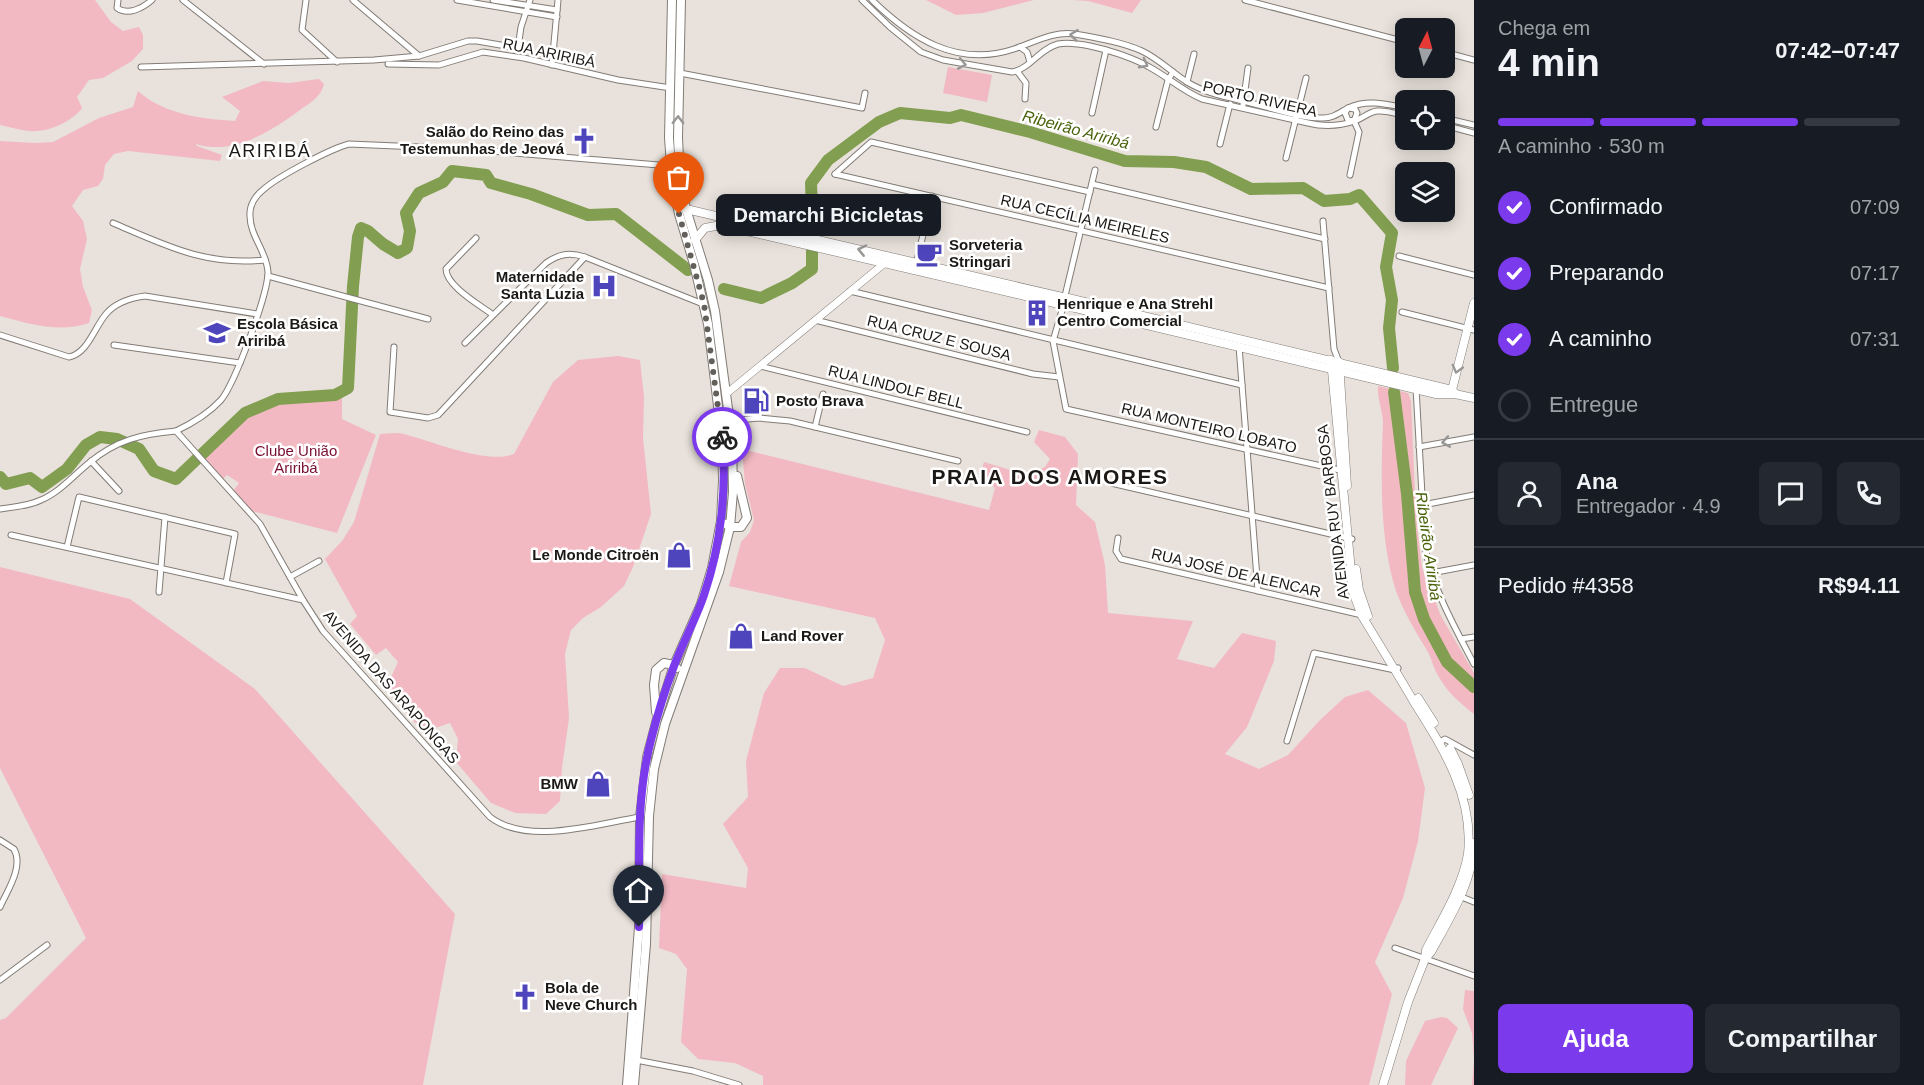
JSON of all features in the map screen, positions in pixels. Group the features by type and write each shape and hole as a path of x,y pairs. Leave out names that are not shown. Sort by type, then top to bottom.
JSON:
{"main road":[{"path":"627,1085 639,927 640,817 647,758 674,665 705,593 716,553 721,520 723,480 722,439 704,304 679,214 671,166 669,138 672,0"},
{"path":"681,0 678,154 680,178 686,209 715,311 734,465 747,511 747,518 741,527 730,527 721,520"},
{"path":"686,209 722,221 890,256 915,266 1239,343 1335,365 1407,378 1474,398"},
{"path":"695,240 705,228 722,221"},
{"path":"778,234 884,264 915,266"},
{"path":"1454,392 1471,329 1474,303"},
{"path":"1335,365 1436,394 1454,392"},
{"name":"AVENIDA RUY BARBOSA","path":"1335,365 1350,539 1364,614 1396,669 1458,764 1472,805 1472,830 1458,896"},
{"path":"634,1085 646,944 650,796 658,749 714,588 730,527 734,465"},
{"path":"657,719 654,685 656,670 664,663 674,665 682,675"},
{"name":"AVENIDA RUY BARBOSA","path":"1383,1085 1413,987 1458,896 1474,854 1474,837"}],"street":[{"path":"118,0 117,8 124,12 131,11 152,0"},
{"path":"183,0 264,64"},
{"path":"306,0 302,30 337,62"},
{"path":"353,0 419,57"},
{"path":"457,0 556,17"},
{"path":"493,0 530,2 557,10"},
{"path":"552,65 558,0"},
{"path":"862,0 913,47 927,56 1007,72 1017,71 1026,83 1025,99"},
{"name":"PORTO RIVIERA","path":"872,0 905,30 920,39 953,51 999,53 1051,35 1074,34 1133,48 1159,61 1187,82 1204,91 1298,114 1316,118 1330,117 1348,108 1373,102 1395,106"},
{"path":"1245,0 1395,39"},
{"path":"141,67 337,62 419,57 468,41 518,48 521,27 530,2"},
{"path":"521,27 533,14"},
{"path":"913,47 919,44 920,39"},
{"name":"PORTO RIVIERA","path":"1017,71 1046,49 1064,43 1077,44 1132,57 1195,96 1242,109 1325,126 1354,121 1376,111 1395,113"},
{"path":"927,56 928,48 932,44"},
{"path":"1020,47 1027,52 1030,62"},
{"path":"1092,113 1106,50"},
{"name":"RUA ARIRIBÁ","path":"388,64 439,65 483,52 618,80 671,88"},
{"path":"1187,82 1194,54"},
{"path":"1455,55 1474,60"},
{"path":"1242,109 1248,68"},
{"path":"1156,127 1168,80 1173,72"},
{"path":"680,73 862,108 865,93"},
{"path":"1286,158 1306,78"},
{"path":"1220,144 1231,98"},
{"path":"1348,108 1346,117 1354,121 1359,132 1350,175"},
{"path":"1455,121 1474,125"},
{"path":"1455,129 1474,133"},
{"name":"RUA CECÍLIA MEIRELES","path":"1090,192 871,142 835,174 1329,288"},
{"path":"0,509 41,501 59,489 91,461 117,444 148,434 176,431 195,422 219,402 240,363 265,293 268,276 265,260 251,225 249,214 251,204 260,192 273,182 336,148 349,144 467,149 671,166"},
{"path":"1059,378 1053,341 1095,170"},
{"path":"1092,184 1325,239"},
{"path":"915,266 932,196"},
{"name":"AVENIDA RUY BARBOSA","path":"1323,221 1335,365"},
{"path":"113,223 193,256 236,262 265,260"},
{"path":"476,238 446,270 446,276 456,289 493,315"},
{"path":"465,343 546,263 556,256 566,254 585,257 704,304"},
{"path":"726,394 884,264 890,256"},
{"path":"1399,256 1474,275"},
{"path":"394,347 390,412 428,418 438,415 585,257"},
{"path":"268,276 428,319"},
{"path":"850,291 1242,385"},
{"path":"0,335 69,357 86,345 105,314 130,298 145,296 257,314"},
{"path":"1402,312 1471,329"},
{"name":"RUA CRUZ E SOUSA","path":"814,320 1021,371 1059,378"},
{"path":"1239,343 1258,591"},
{"path":"114,345 240,363"},
{"name":"RUA LINDOLF BELL","path":"760,366 1028,432"},
{"name":"RUA MONTEIRO LOBATO","path":"1059,378 1066,409 1343,471"},
{"path":"1407,378 1414,383 1416,389 1425,548 1440,600 1474,664"},
{"path":"815,427 823,394"},
{"path":"729,421 773,418 958,461"},
{"name":"AVENIDA DAS ARAPONGAS","path":"176,431 260,524 303,600 329,638 490,817 519,830 541,832 640,817"},
{"path":"1419,447 1474,437"},
{"path":"91,461 119,491"},
{"path":"1111,483 1350,539"},
{"path":"1423,505 1474,495"},
{"path":"67,547 79,497 165,517 235,534 226,584"},
{"path":"159,592 165,517"},
{"path":"11,535 303,600"},
{"name":"RUA JOSÉ DE ALENCAR","path":"1118,538 1116,551 1121,559 1364,614"},
{"path":"290,577 319,561"},
{"path":"1431,573 1474,565"},
{"path":"1461,639 1474,637"},
{"path":"1287,741 1314,653 1396,669"},
{"path":"1442,741 1474,755"},
{"path":"0,840 14,849 17,861 12,880 0,907"},
{"path":"1458,896 1474,902"},
{"path":"0,980 47,945"},
{"path":"1395,948 1474,976"},
{"path":"636,1060 693,1071 739,1085"}],"green space":[{"path":"0,0 95,0 111,22 123,31 139,27 143,35 143,49 132,61 103,78 89,80 77,97 82,108 66,122 36,131 0,125"},
{"path":"926,0 1034,0 983,13 956,15"},
{"path":"1072,0 1141,0 1132,13 1088,1"},
{"path":"948,67 992,75 987,102 943,93"},
{"path":"319,79 324,84 315,99 264,133 224,147 196,144 222,155 220,161 128,151 114,154 105,165 103,179 98,186 83,190 72,206 83,221 87,239 80,269 83,287 92,310 89,323 55,327 0,316 0,141 53,142 99,118 133,107 138,91 148,99 171,110 196,117 235,121 240,111 222,97 263,81 289,83"},
{"path":"618,356 640,360 644,397 643,438 651,514 624,586 571,630 565,654 569,718 560,801 546,814 515,813 491,803 456,762 458,739 450,723 423,732 386,688 398,662 386,648 376,655 350,624 357,616 325,559 342,541 354,522 380,434 404,434 459,451 489,457 514,454 553,382 578,360"},
{"path":"1378,386 1408,393 1411,401 1416,517 1422,568 1441,616 1474,673 1474,714 1442,682 1428,652 1406,615 1396,591 1390,570 1384,528 1383,421"},
{"name":"Clube União Ariribá","path":"342,396 342,419 376,435 337,533 252,511 233,491 239,483 227,475 223,479 202,457 235,425 269,405 305,398"},
{"path":"1039,430 1065,437 1078,454 1076,505 1095,522 1105,565 1108,613 1193,621 1177,659 1214,668 1242,633 1276,641 1274,661 1247,727 1225,754 1259,769 1288,755 1345,697 1368,690 1406,723 1425,788 1418,841 1403,898 1375,962 1392,994 1369,1085 763,1085 763,1076 735,1063 698,1059 681,1042 687,969 676,954 659,948 662,874 746,888 748,868 723,824 748,797 746,761 764,693 780,668 805,668 843,686 873,678 885,640 875,618 729,586 741,542 750,532 754,520 745,484 742,449 989,510 995,488 980,476 984,462 1027,475 1045,467 1050,459 1034,442"},
{"path":"0,567 130,599 255,689 455,914 423,1085 0,1085 0,1020 6,1018 86,938 0,768"},
{"path":"1465,990 1474,991 1474,1060 1472,1033 1463,1009"},
{"path":"1441,1017 1447,1018 1458,1028 1431,1085 1405,1085 1406,1061 1425,1021"},
{"path":"1474,1060 1474,1085 1472,1085"}],"waterway":[{"name":"Ribeirão Ariribá","path":"813,232 811,183 828,160 879,122 900,113 950,118 961,115 1030,132 1125,161 1174,162 1206,167 1251,189 1303,188 1324,201 1350,199 1359,195 1392,233 1386,267 1392,300 1389,328 1393,368"},
{"name":"Ribeirão Ariribá","path":"0,477 6,484 30,478 42,487 67,469 86,445 100,437 117,439 139,449 154,471 176,479 245,413 278,399 335,395 348,388 353,286 361,228 398,253 407,248 410,231 406,213 419,193 443,182 452,171 486,175 491,183 531,194 588,215 616,214 688,270"},
{"name":"Ribeirão Ariribá","path":"724,289 761,298 792,283 812,269 812,251"},
{"name":"Ribeirão Ariribá","path":"1394,392 1407,494 1415,592 1424,619 1447,662 1474,687"}],"way so far":[{"path":"679,214 704,304 722,437"}],"place":[{"name":"Salão do Reino das Testemunhas de Jeová","path":"584,141"},
{"name":"Demarchi Bicicletas","path":"679,214"},
{"name":"Sorveteria Stringari","path":"929,254"},
{"name":"Maternidade Santa Luzia","path":"604,286"},
{"name":"Henrique e Ana Strehl Centro Comercial","path":"1037,313"},
{"name":"Escola Básica Ariribá","path":"217,333"},
{"name":"Posto Brava","path":"756,401"},
{"name":"Le Monde Citroën","path":"679,555"},
{"name":"Land Rover","path":"741,636"},
{"name":"BMW","path":"598,784"},
{"name":"Bola de Neve Church","path":"525,997"}],"district":[{"name":"ARIRIBÁ","path":"270,151"},
{"name":"PRAIA DOS AMORES","path":"1050,477"}],"route":[{"path":"639,927 640,817 647,758 674,665 701,604 716,553 721,520 722,437"}]}
